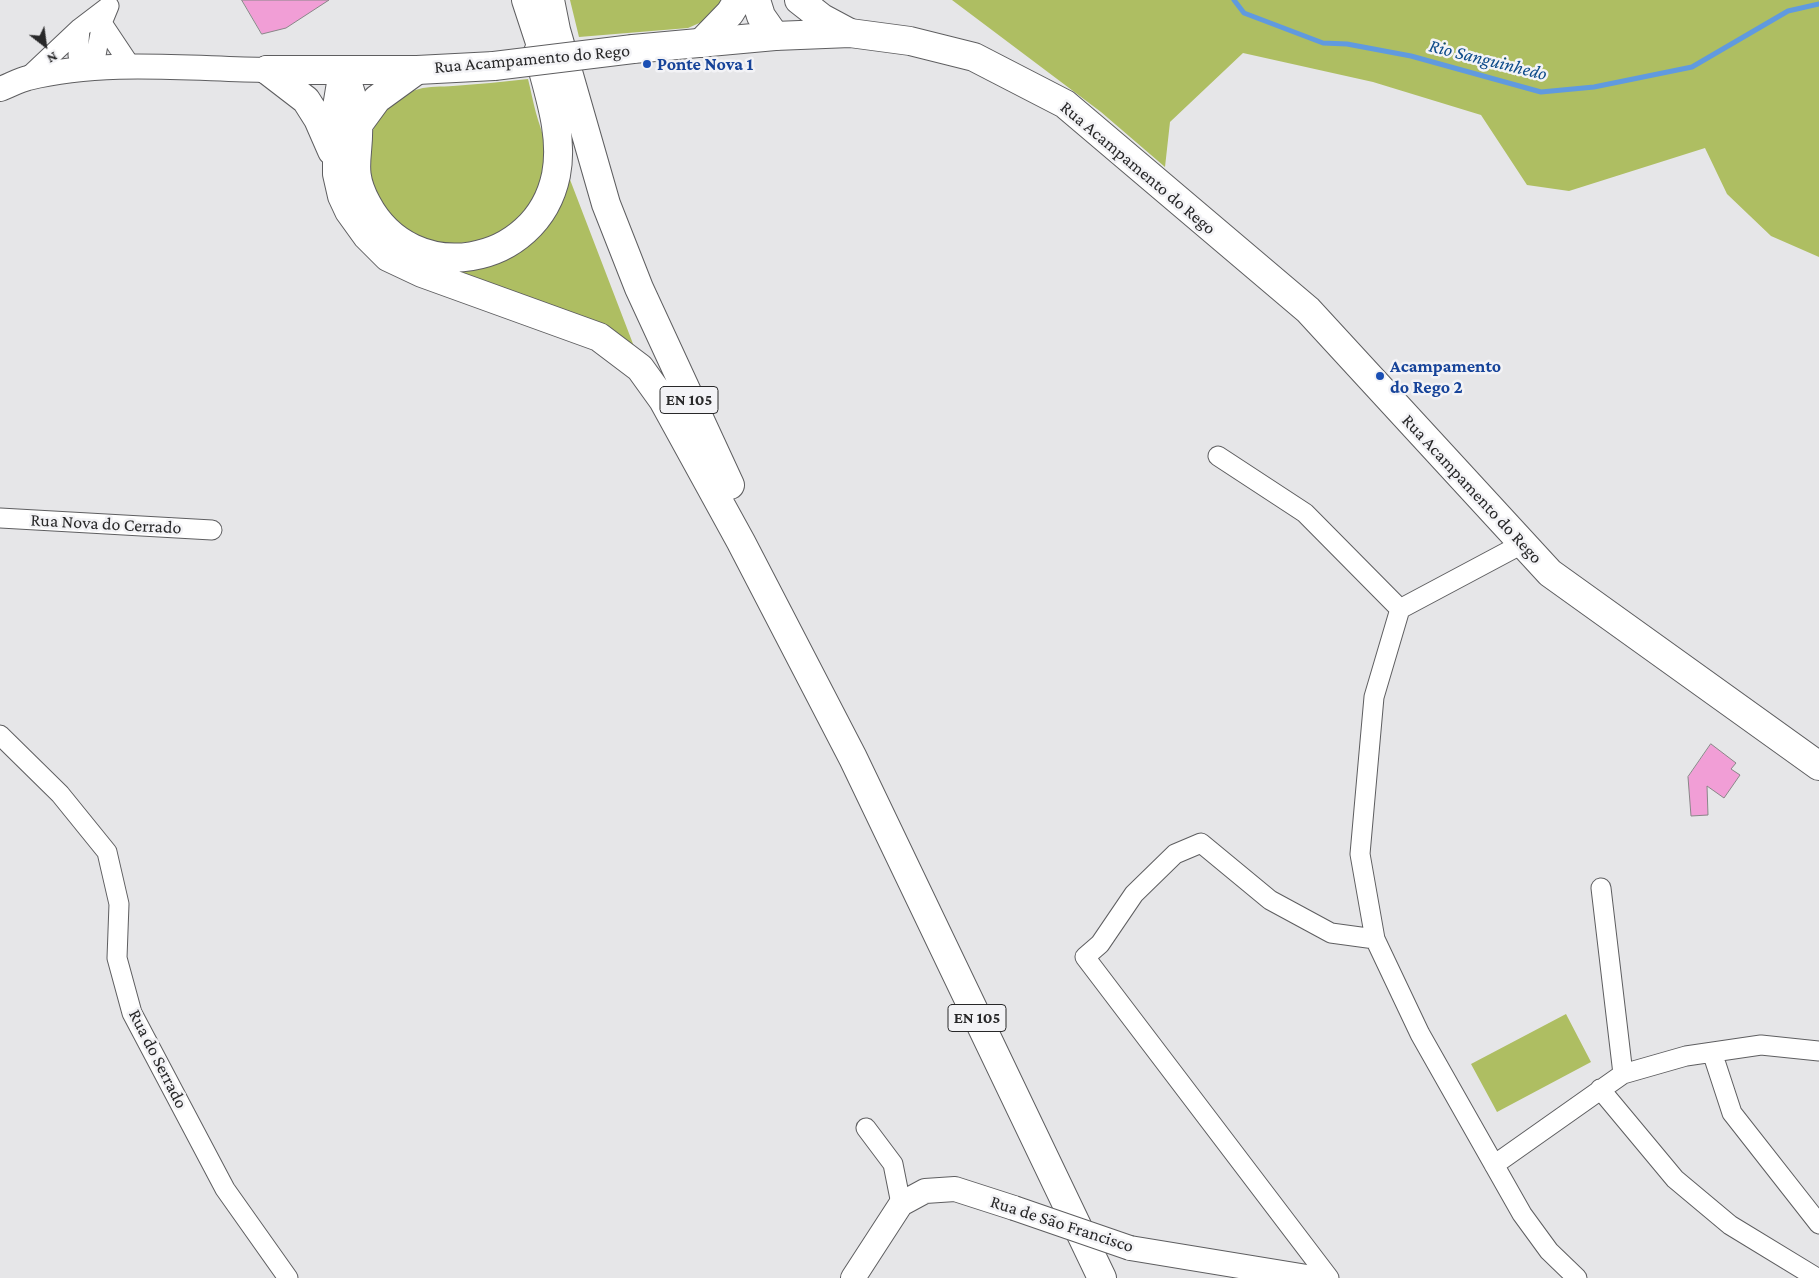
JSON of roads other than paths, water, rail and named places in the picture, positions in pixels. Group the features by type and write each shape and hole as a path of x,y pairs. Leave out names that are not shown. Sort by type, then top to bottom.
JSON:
{"main road":[{"path":"343,71 355,105 358,124 354,167 367,205 380,224 399,242 424,253 449,259 476,256 505,246 526,231 546,207 556,176 558,156 557,130 526,0"},
{"name":"EN 105","path":"526,0 594,209 654,353 741,542 853,758"},
{"name":"EN 105","path":"542,0 556,30 606,204 639,288 758,544 853,758 1102,1278"},
{"path":"550,0 556,30"},
{"path":"702,43 730,13 738,0"},
{"path":"756,0 761,16 775,36"},
{"path":"774,0 775,36"},
{"path":"799,0 822,18 850,33"},
{"name":"Rua Acampamento do Rego","path":"267,70 417,70 494,66 632,49 775,36 850,33 910,41 974,57 1065,104 1308,310 1550,573 1819,766"},
{"path":"267,70 306,100 318,119 336,159"},
{"path":"358,124 377,99 417,70"},
{"path":"343,71 336,107 336,159 342,196 349,211 367,236 388,257 422,273 599,337 640,368 664,400 741,542"}],"street":[{"path":"80,28 78,56 83,69 96,55 108,2"},
{"path":"27,78 108,2"},
{"path":"102,23 132,68"},
{"name":"Rua Acampamento do Rego","path":"0,90 27,78 83,69 267,70"},
{"path":"1218,456 1305,513 1400,609"},
{"name":"Rua Nova do Cerrado","path":"0,518 212,530"},
{"path":"1522,544 1400,609 1374,697 1360,854 1375,939 1420,1034 1522,1214 1544,1244 1577,1278"},
{"name":"Rua do Serrado","path":"0,735 60,794 106,852 119,904 117,958 132,1013 225,1188 288,1278"},
{"path":"1329,1278 1085,957 1100,944 1134,894 1175,854 1201,843 1270,900 1331,933 1375,939"},
{"path":"1601,888 1623,1074"},
{"path":"1494,1165 1623,1074 1686,1056 1762,1045 1819,1052"},
{"path":"1712,1052 1732,1113 1819,1224"},
{"path":"1600,1089 1675,1178 1730,1225 1817,1278"},
{"path":"866,1128 893,1164 901,1204"},
{"name":"Rua de São Francisco","path":"853,1278 901,1204 925,1191 955,1189 1130,1248 1313,1278"}],"waterway":[{"name":"Rio Sanguinhedo","path":"1234,0 1244,13 1323,43 1347,44 1411,56 1541,92 1594,87 1692,67 1788,11 1819,4"}],"place":[{"name":"Ponte Nova 1","path":"647,64"},
{"name":"Acampamento do Rego 2","path":"1380,376"}]}
